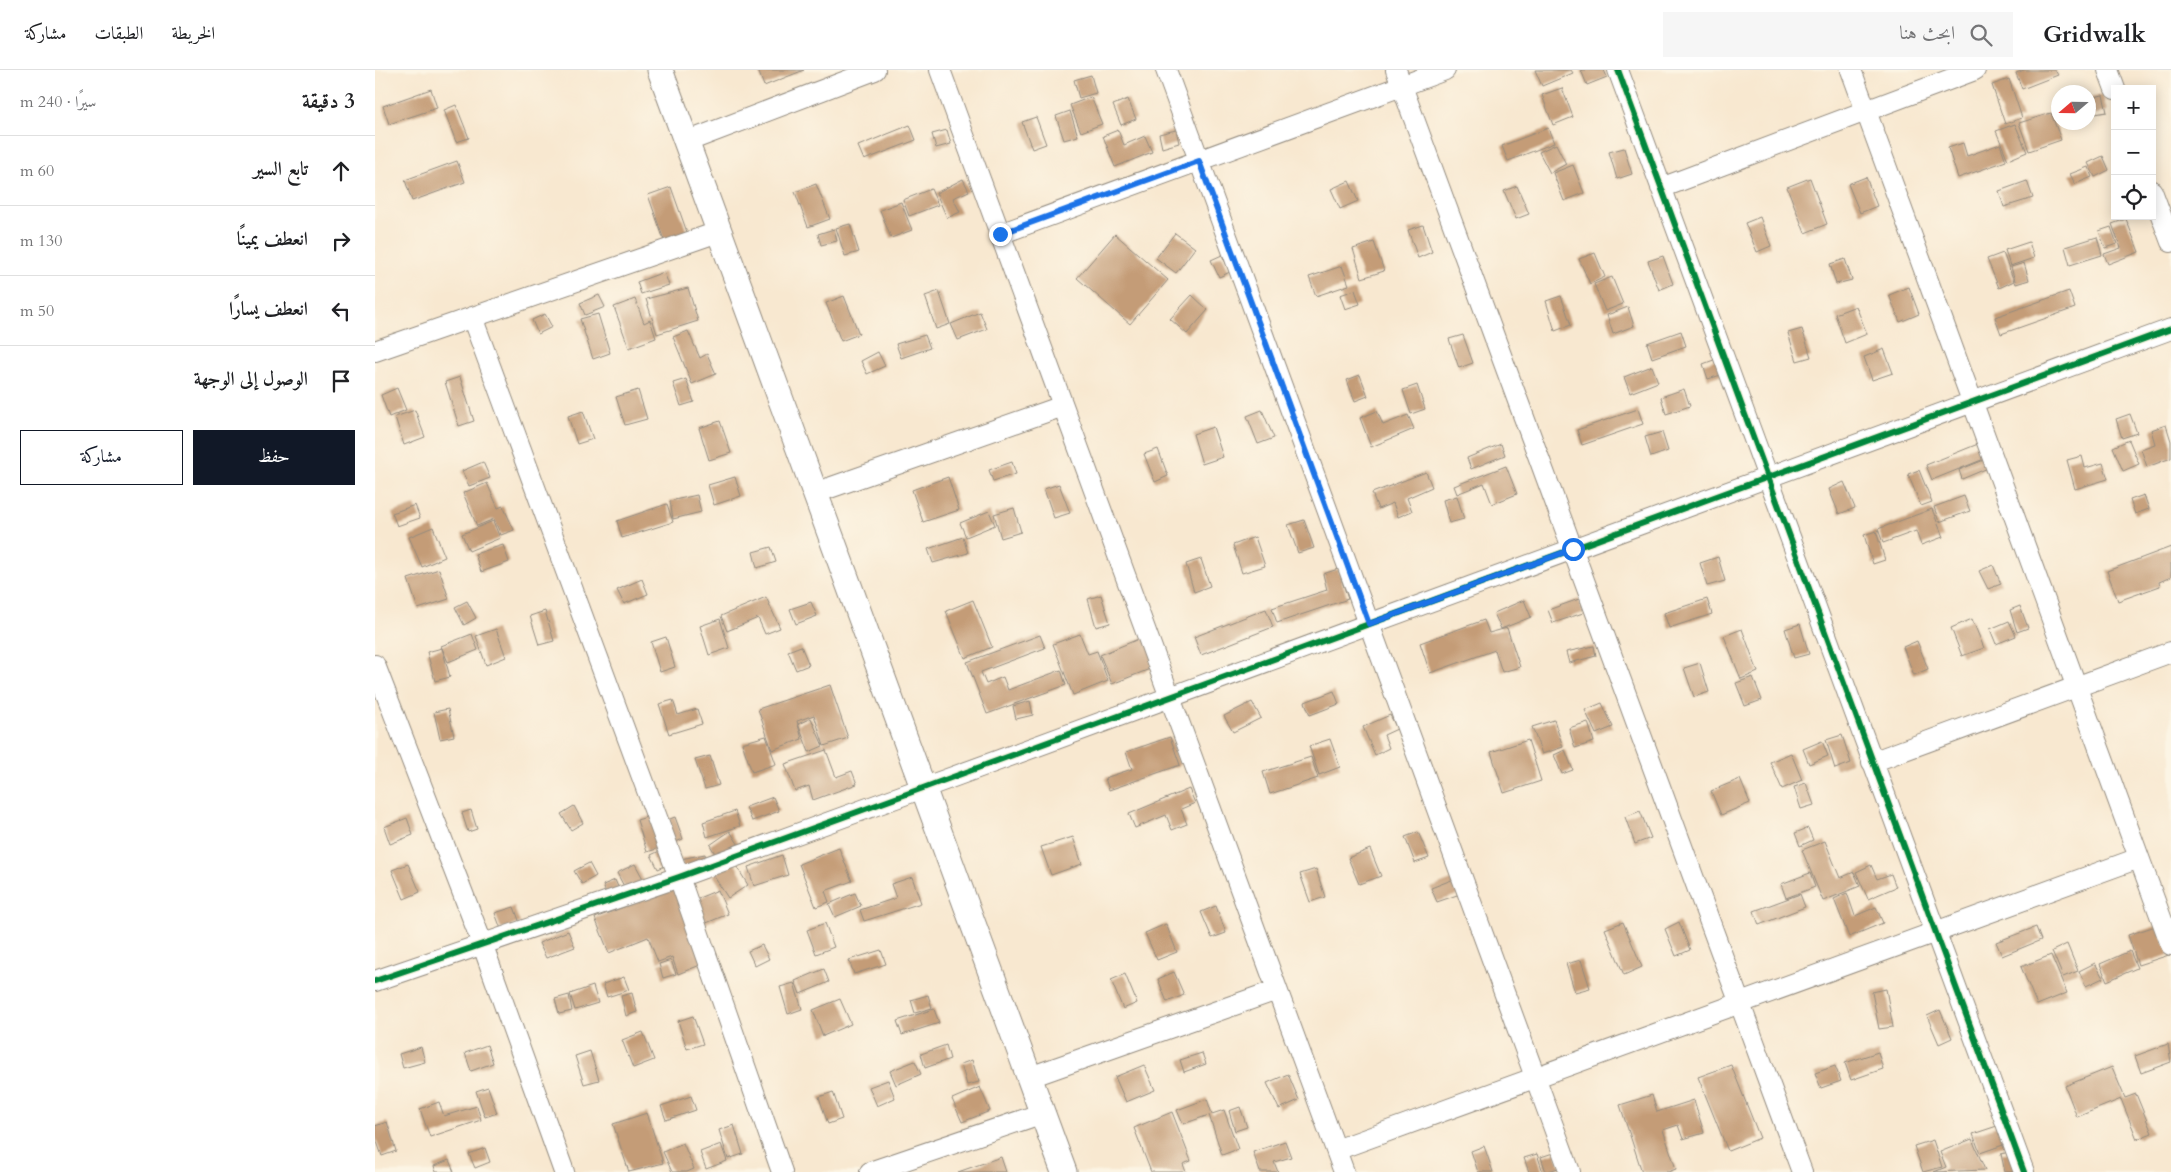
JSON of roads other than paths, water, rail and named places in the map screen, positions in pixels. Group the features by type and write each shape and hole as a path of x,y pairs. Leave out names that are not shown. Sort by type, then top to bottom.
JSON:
{"street":[{"path":"660,70 1064,1172"},
{"path":"686,142 875,70"},
{"path":"940,70 1344,1172"},
{"path":"1166,70 1570,1172"},
{"path":"1000,234 1199,161 1399,78 1445,70"},
{"path":"1618,70 2024,1172"},
{"path":"1851,70 2171,945"},
{"path":"1661,188 1975,70"},
{"path":"2108,70 2114,85"},
{"path":"1399,78 1802,1172"},
{"path":"2156,202 2171,242"},
{"path":"375,351 718,232"},
{"path":"472,317 679,876 782,1172"},
{"path":"375,981 679,876 923,788 2171,329"},
{"path":"815,493 1063,406"},
{"path":"1872,762 2171,652"},
{"path":"375,665 482,943 564,1172"},
{"path":"1336,1150 2139,858"},
{"path":"1030,1077 1277,990"},
{"path":"870,1172 1043,1113"}]}
